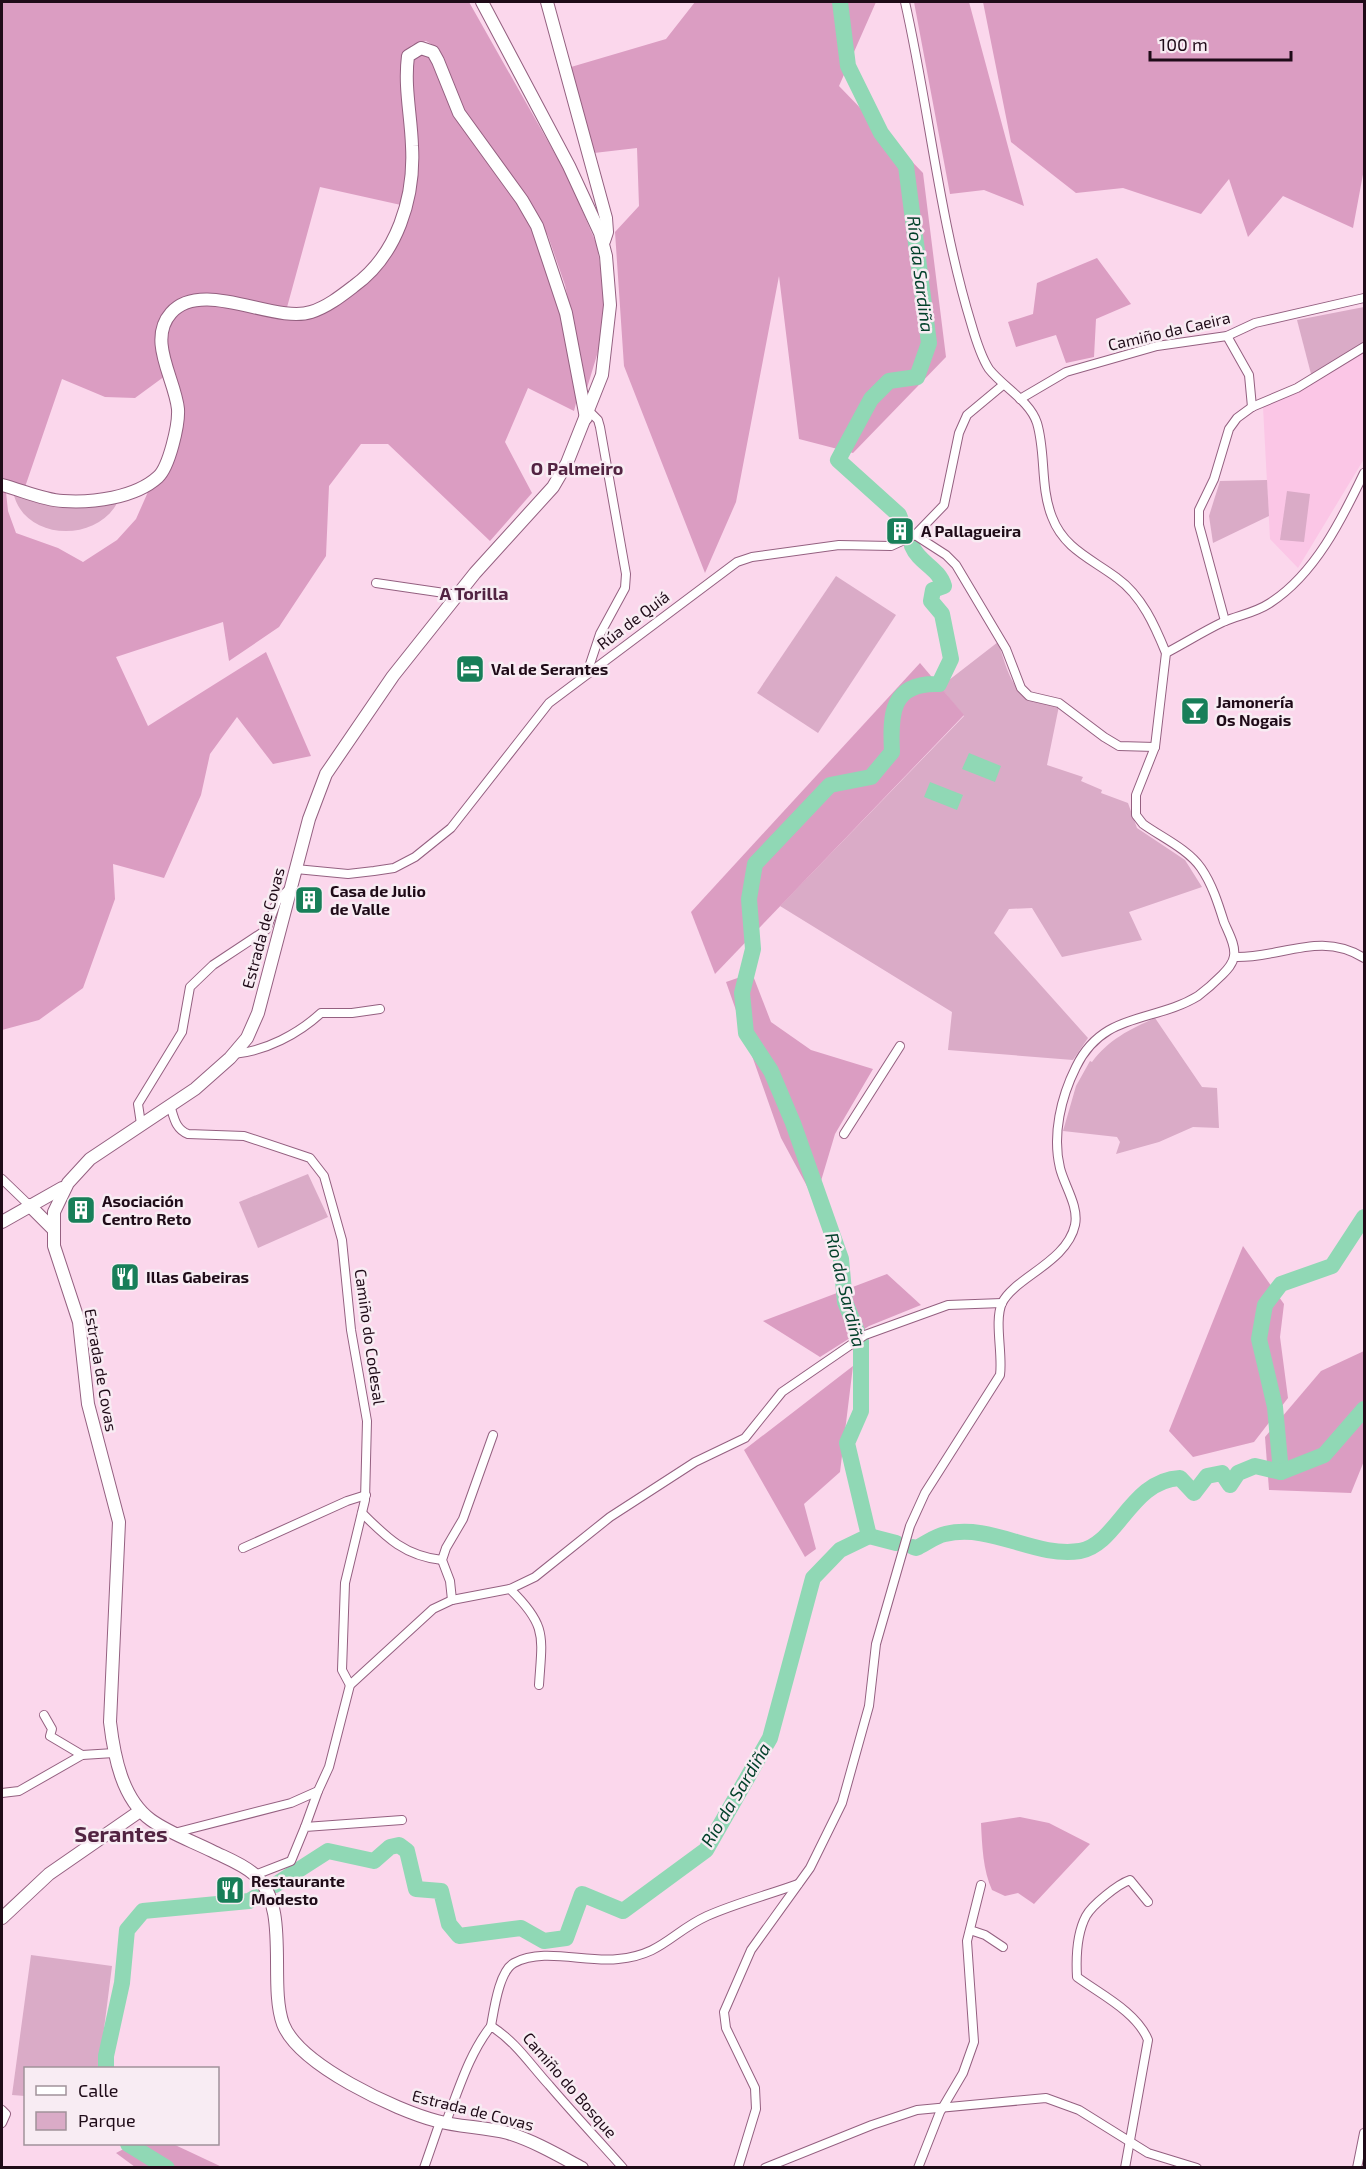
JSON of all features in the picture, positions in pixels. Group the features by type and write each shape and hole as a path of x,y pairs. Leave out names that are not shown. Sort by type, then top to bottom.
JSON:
{"main road":[{"path":"482,2 573,172 592,210 603,243"},
{"path":"548,2 606,218 607,232 603,243"},
{"path":"2,485 61,501 95,501 145,486 159,476 176,429 178,409 161,345 164,324 171,313 182,305 200,302 240,303 292,315 311,313 329,304 374,270 386,254 405,211 413,163 405,77 408,56 421,48 433,52 459,113 522,200 537,226 566,313 587,415"},
{"name":"Estrada de Covas","path":"582,2168 530,2141 507,2133 443,2122 406,2112 345,2080 296,2046 287,2033 279,2009 273,1912 265,1888 255,1875 152,1821 140,1811 128,1790 114,1753 110,1705 119,1522 88,1404 79,1322 54,1246 52,1228 55,1209 68,1183 90,1159 195,1089 234,1054 247,1038 258,1013 309,819 326,774 393,676 495,549 553,487 567,463 602,375 607,351 610,305 603,243"},
{"path":"2,1222 29,1205 53,1195 68,1183"},
{"path":"29,1205 55,1209"},
{"path":"29,1205 52,1228"},
{"path":"2,1918 49,1874 140,1811"}],"street":[{"path":"738,2168 756,2109 755,2088 726,2028 724,2012 751,1950 818,1854 842,1803 869,1706 876,1644 910,1526 925,1493 1000,1375 1002,1356 999,1314 1002,1303 1008,1295 1050,1263 1071,1234 1076,1223 1074,1208 1060,1169 1056,1138 1066,1099 1081,1059 1091,1044 1107,1031 1197,996 1229,967 1234,957 1233,944 1210,883 1200,867 1143,824 1136,815 1136,795 1155,747 1166,653 1155,627 1129,589 1118,578 1071,547 1061,535 1044,492 1037,423 1020,399 988,367 971,323 946,222 905,2"},
{"name":"Camiño da Caeira","path":"1020,399 1066,372 1157,346 1227,336 1255,323 1365,298"},
{"path":"1227,336 1249,375 1252,407"},
{"path":"1225,621 1199,525 1199,510 1214,479 1229,429 1237,418 1252,407 1297,388 1365,347"},
{"path":"1004,385 967,415 959,433 944,505 915,535 946,555 956,565 1006,649 1021,688 1029,696 1059,703 1119,746 1155,747"},
{"path":"587,415 598,420 600,428 626,574 625,588 600,634 587,674"},
{"path":"1166,653 1225,621 1250,614 1270,603 1290,587 1319,554 1365,473"},
{"name":"Rúa de Quiá","path":"296,869 348,874 394,868 415,857 452,828 549,703 737,562 752,557 839,545 891,546 915,535"},
{"path":"376,583 458,595"},
{"path":"141,1124 138,1104 182,1032 190,987 213,964 266,930 277,901 291,886"},
{"path":"1234,957 1307,946 1341,947 1365,958"},
{"path":"234,1054 246,1053 304,1029 321,1013 352,1013 380,1009"},
{"path":"844,1134 900,1046"},
{"name":"Camiño do Codesal","path":"171,1105 177,1126 188,1134 244,1136 297,1153 320,1167 342,1240 351,1330 367,1421 366,1495 345,1583 342,1670 350,1685"},
{"path":"2,1179 29,1205"},
{"path":"255,1875 291,1860 329,1767 350,1685 433,1609 453,1600 510,1589 534,1577 591,1529 619,1510 695,1462 745,1438 782,1392 865,1335 948,1305 1002,1303"},
{"path":"453,1600 450,1581 442,1560 446,1548 463,1519 493,1435"},
{"path":"243,1548 347,1501 366,1495"},
{"path":"362,1513 392,1543 427,1558 442,1560"},
{"path":"510,1589 526,1604 537,1622 543,1640 538,1685"},
{"path":"44,1715 52,1729 50,1736 82,1755"},
{"path":"2,1793 19,1791 82,1755 114,1753"},
{"path":"174,1833 291,1803 318,1791"},
{"path":"305,1827 402,1820"},
{"path":"1125,2168 1148,2040 1140,2027 1124,2011 1077,1977 1076,1957 1086,1916 1120,1884 1130,1880 1148,1902"},
{"path":"424,2168 478,2042 491,2026 496,1998 508,1968 513,1963 531,1956 584,1960 618,1959 649,1954 706,1916 798,1884"},
{"path":"918,2168 940,2112 963,2073 974,2042 967,1941 981,1885"},
{"path":"970,1930 985,1935 1003,1947"},
{"name":"Camiño do Bosque","path":"491,2026 508,2037 531,2060 546,2082 623,2168"},
{"path":"765,2168 872,2125 917,2110 1046,2098 1078,2110 1129,2142 1170,2162 1197,2168"},
{"path":"2,2110 6,2114 2,2124"},
{"path":"1357,2168 1365,2133"}],"shaded area":[{"path":"2,2 469,2 567,175 597,245 605,297 600,345 587,388 565,285 548,236 530,202 464,110 438,48 426,41 412,45 405,54 409,148 401,205 320,187 286,311 192,300 166,314 165,376 135,398 105,397 62,379 25,487 2,479"},
{"path":"695,2 876,2 839,86 923,173 946,357 853,453 799,439 779,276 736,502 705,573 624,366 615,232 639,206 637,148 594,153 571,67 666,39"},
{"path":"914,2 969,2 1024,206 984,190 950,194"},
{"path":"983,2 1364,2 1364,169 1353,228 1283,196 1248,237 1229,179 1201,214 1123,188 1076,193 1011,142"},
{"path":"419,56 427,56 434,62 542,247 555,290 578,395 574,411 528,388 505,442 532,493 490,541 388,444 361,444 329,486 326,556 279,627 229,661 223,622 116,657 148,726 266,652 311,756 273,764 237,717 210,754 201,795 164,878 113,864 115,899 83,988 39,1020 2,1030 2,490 6,492 8,511 16,533 58,548 83,562 117,540 136,519 183,413 168,347 167,332 171,319 181,310 197,305 218,304 286,319 353,291 403,226 413,61"},
{"path":"1097,258 1131,304 1096,319 1094,357 1066,363 1056,335 1016,347 1008,322 1033,314 1037,283"},
{"path":"1364,351 1364,459 1298,568 1270,539 1263,407 1310,385"},
{"path":"920,663 964,715 715,974 691,912"},
{"path":"969,753 1001,766 995,782 962,769"},
{"path":"930,782 963,795 957,810 924,797"},
{"path":"752,973 771,1022 811,1050 873,1069 835,1134 815,1201 781,1138 726,982"},
{"path":"1243,1246 1284,1304 1280,1337 1288,1398 1254,1442 1193,1457 1169,1431"},
{"path":"887,1274 921,1305 869,1326 820,1357 763,1321"},
{"path":"1364,1351 1364,1461 1351,1493 1269,1490 1265,1437 1321,1371"},
{"path":"853,1366 840,1472 804,1504 816,1549 805,1557 744,1450"},
{"path":"1020,1817 1049,1823 1090,1844 1034,1904 1018,1893 1005,1896 992,1890 985,1866 981,1823"},
{"path":"131,2145 175,2145 222,2167 135,2167 116,2153"}],"green space":[{"path":"1364,307 1364,344 1311,374 1297,320"},
{"path":"1267,480 1269,516 1213,543 1209,516 1220,481"},
{"path":"13,491 42,500 119,499 109,514 96,524 79,530 62,531 45,528 31,520 19,508"},
{"path":"1287,491 1310,494 1304,542 1280,540"},
{"path":"836,576 896,615 818,733 757,693"},
{"path":"998,642 1016,686 1032,698 1059,706 1047,765 1083,777 1081,781 1102,790 1101,793 1128,803 1137,828 1185,860 1202,887 1129,912 1142,940 1062,957 1032,908 1009,909 994,933 1088,1038 1073,1060 948,1050 952,1012 780,906 964,716 940,687"},
{"path":"1155,1018 1202,1087 1217,1088 1219,1128 1193,1127 1159,1142 1116,1154 1120,1142 1117,1137 1063,1131 1076,1086 1090,1061 1092,1062 1105,1047 1120,1036"},
{"path":"308,1174 328,1217 258,1248 239,1202"},
{"path":"31,1955 112,1966 99,2067 24,2067 24,2096 12,2095"}],"waterway":[{"name":"Río da Sardiña","path":"840,2 848,66 881,133 906,166 929,343 917,377 889,381 871,399 838,460 899,515 905,531"},
{"name":"Río da Sardiña","path":"275,1885 328,1851 374,1861 390,1847 399,1845 407,1851 416,1889 441,1891 449,1924 459,1936 521,1928 544,1941 566,1938 582,1894 623,1911 706,1850 770,1738 813,1578 840,1550 869,1536 847,1443 861,1411 861,1341 845,1302 841,1259 793,1123 771,1071 746,1033 742,993 753,949 749,899 755,864 830,785 871,777 892,752 893,713 897,703 911,688 939,684 951,659 942,614 931,601 933,590 944,586 938,575 919,557 912,546"},
{"path":"1281,1472 1275,1407 1259,1339 1265,1305 1281,1284 1332,1266 1364,1217"},
{"path":"913,1547 916,1548 941,1535 962,1532 996,1536 1046,1550 1080,1551 1093,1546 1104,1537 1137,1500 1149,1489 1163,1481 1180,1478 1194,1493 1207,1476 1222,1473 1230,1485 1238,1473 1255,1466 1281,1472 1324,1455 1364,1409"},
{"path":"869,1536 896,1543"},
{"name":"Río da Sardiña","path":"106,2067 106,2056 122,1983 127,1930 143,1911 249,1901 256,1897"},
{"name":"Río da Sardiña","path":"130,2145 167,2168"}],"place":[{"name":"A Pallagueira","path":"900,531"},
{"name":"Val de Serantes","path":"470,669"},
{"name":"Jamonería Os Nogais","path":"1195,711"},
{"name":"Casa de Julio de Valle","path":"309,900"},
{"name":"Asociación Centro Reto","path":"81,1210"},
{"name":"Illas Gabeiras","path":"125,1277"},
{"name":"Restaurante Modesto","path":"230,1890"}],"district":[{"name":"O Palmeiro","path":"577,469"},
{"name":"A Torilla","path":"474,594"},
{"name":"Serantes","path":"121,1834"}]}
